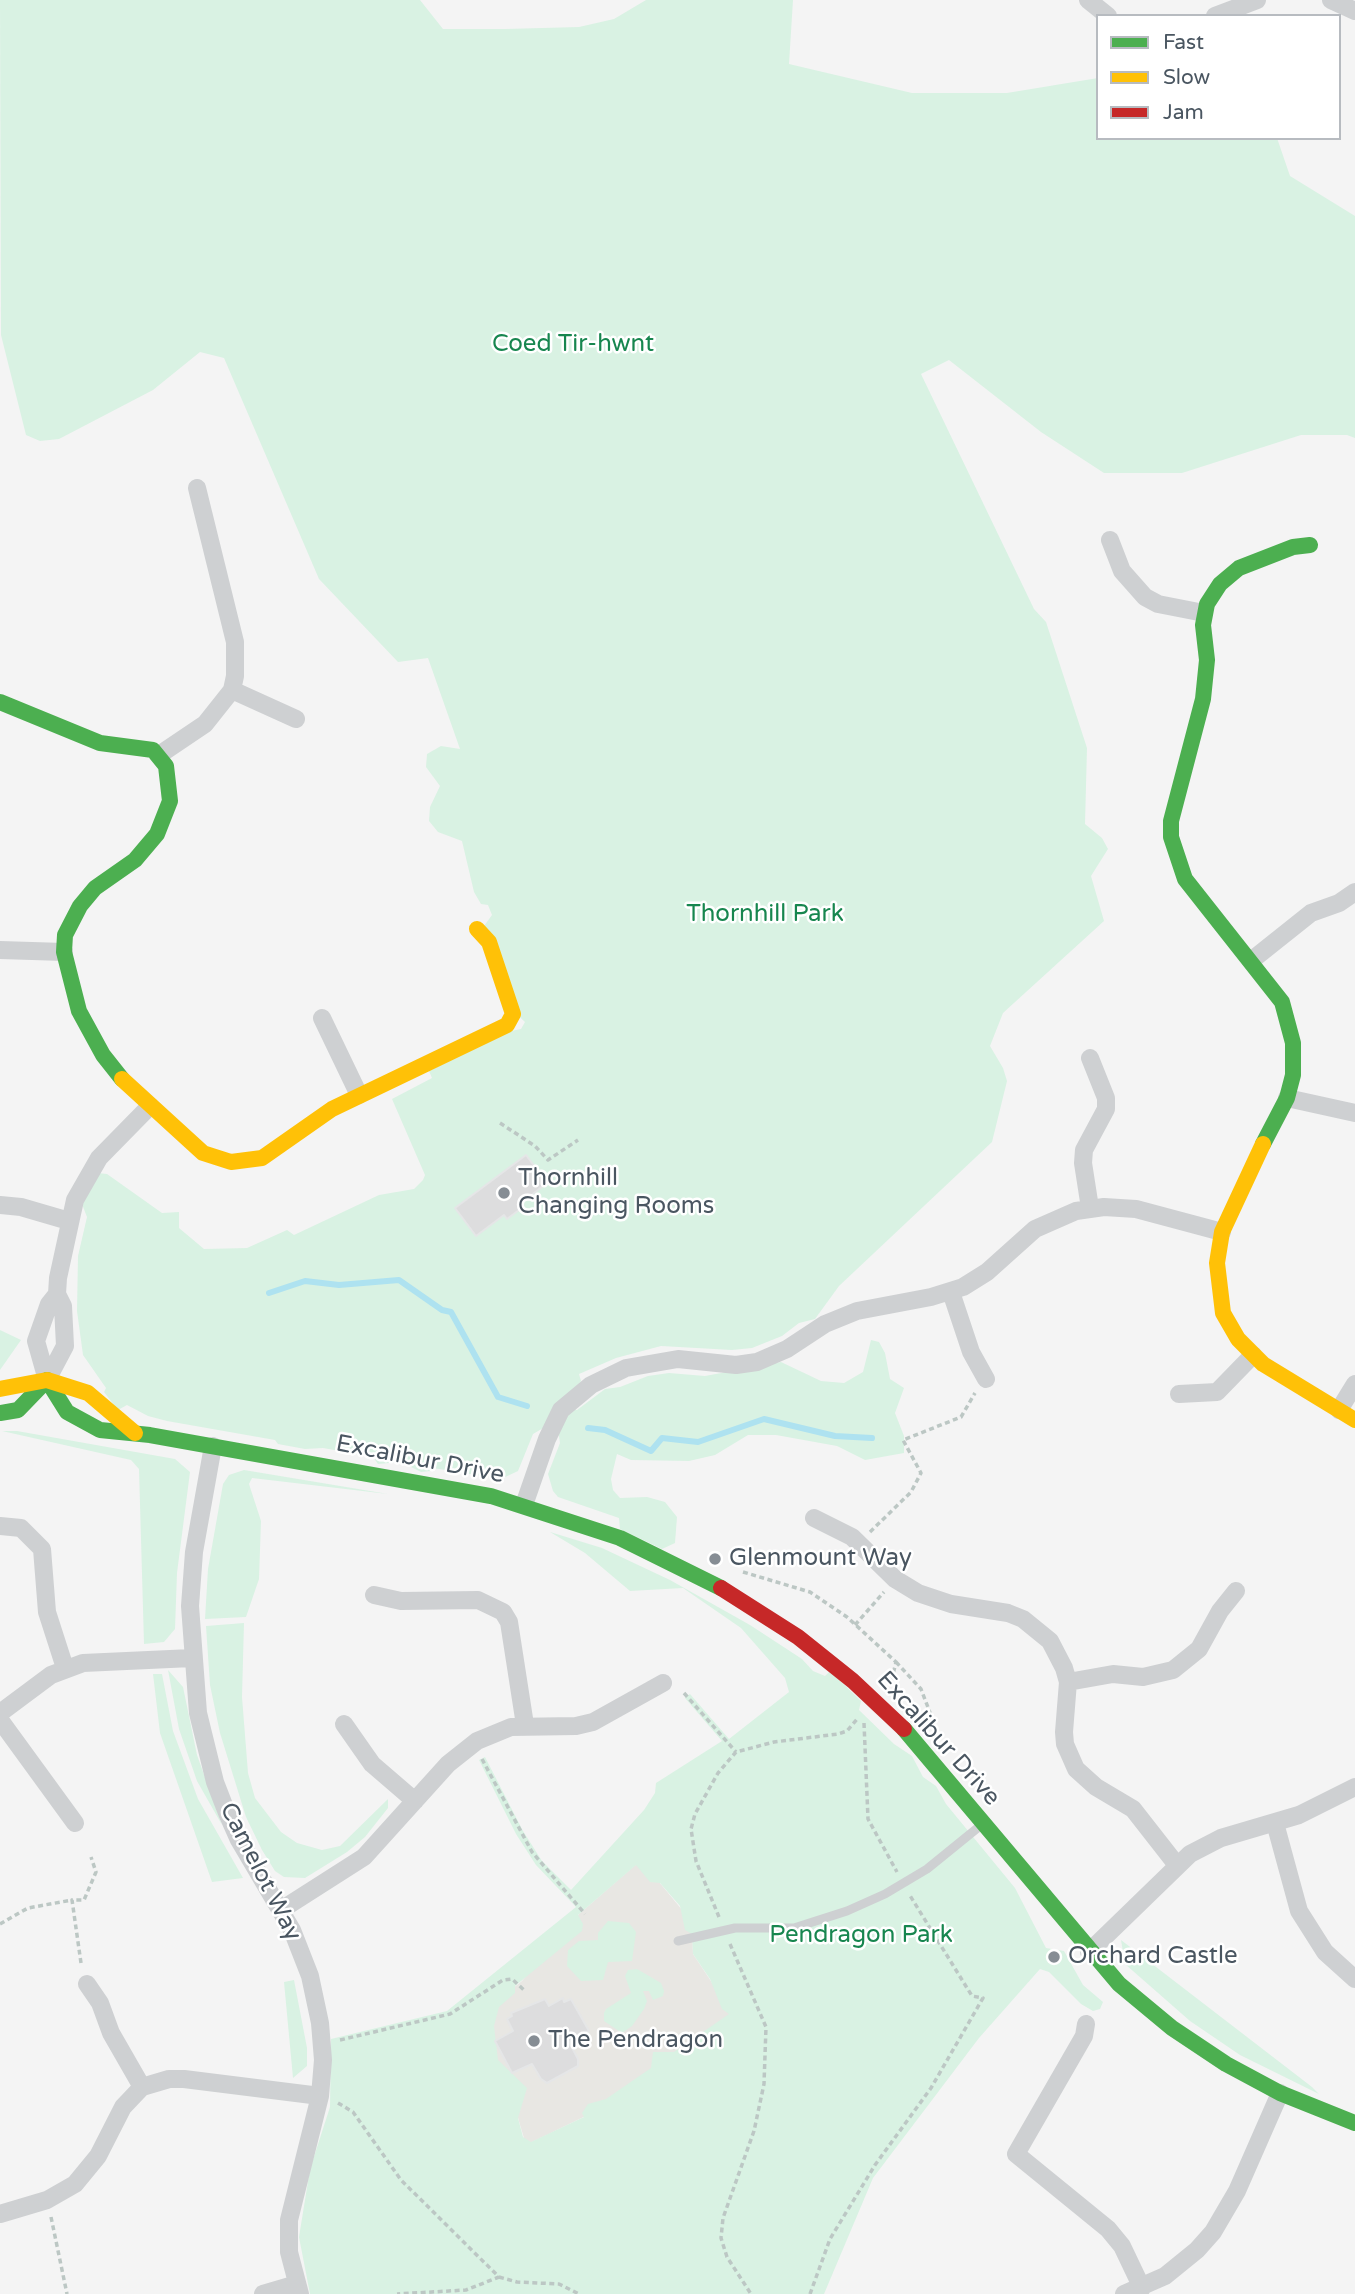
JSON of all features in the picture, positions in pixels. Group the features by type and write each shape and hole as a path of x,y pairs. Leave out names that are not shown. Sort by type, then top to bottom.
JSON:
{"street":[{"path":"1088,0 1106,14"},
{"path":"1220,14 1256,0"},
{"path":"1331,0 1355,11"},
{"path":"159,755 205,724 232,690 235,642 197,488"},
{"path":"1110,540 1122,571 1144,597 1158,604 1204,613"},
{"path":"1310,545 1293,547 1239,568 1211,594 1204,613 1206,681 1171,821 1171,837 1185,879 1274,989 1287,1016 1293,1058 1292,1085 1287,1098 1222,1232 1217,1263 1220,1300 1230,1326 1252,1355 1286,1381 1355,1420"},
{"path":"232,690 296,719"},
{"path":"0,702 100,743 144,747 159,755 168,780 170,801 166,819 141,855 95,888 79,905 65,935 64,952 70,986 92,1038 117,1075 203,1153 231,1162 245,1162 275,1151 314,1119 512,1020 489,942 477,929"},
{"path":"1252,960 1311,913 1339,903 1355,892"},
{"path":"0,950 64,952"},
{"path":"322,1018 359,1095"},
{"path":"1090,1058 1106,1098 1106,1109 1084,1150 1083,1163 1090,1208"},
{"path":"1287,1098 1355,1113"},
{"path":"47,1380 36,1341 49,1304 57,1294 75,1200 89,1173 150,1106"},
{"path":"0,1205 21,1207 69,1221"},
{"path":"524,1505 547,1439 561,1410 575,1397 626,1368 661,1360 700,1360 736,1365 757,1362 857,1311 951,1292 987,1272 1021,1240 1047,1222 1090,1208 1136,1209 1222,1232"},
{"path":"951,1292 971,1352 986,1379"},
{"path":"0,1413 18,1410 47,1380 65,1346 63,1306 57,1294"},
{"path":"1179,1395 1217,1392 1252,1355"},
{"path":"0,1389 8,1385 47,1380 88,1394 135,1433"},
{"name":"Excalibur Drive","path":"47,1380 67,1412 100,1430 122,1434 135,1433 427,1482 524,1505 620,1538 727,1591 797,1637 875,1700 936,1764 1089,1952 1119,1984 1172,2028 1226,2064 1280,2093 1355,2123"},
{"path":"1339,1410 1355,1384"},
{"name":"Camelot Way","path":"213,1446 193,1562 190,1623 198,1713 215,1782 239,1840 281,1910 301,1952 315,1998 322,2043 325,2098 289,2220 289,2252 298,2289"},
{"path":"814,1518 852,1536 895,1579 932,1599 991,1609 1023,1619 1049,1641 1064,1668 1068,1682 1065,1744 1076,1769 1096,1787 1133,1809 1175,1864"},
{"path":"0,1526 21,1528 42,1549 47,1612 65,1668"},
{"path":"1068,1682 1113,1674 1143,1676 1173,1670 1199,1649 1220,1611 1236,1591"},
{"path":"374,1595 401,1601 478,1600 503,1612 509,1622 525,1725"},
{"path":"0,1713 30,1689 65,1668 106,1661 192,1658"},
{"path":"281,1910 364,1857 448,1764 477,1741 494,1732 525,1725 576,1726 593,1722 663,1683"},
{"path":"0,1720 75,1824"},
{"path":"344,1724 372,1765 415,1801"},
{"path":"1089,1952 1175,1864 1221,1838 1275,1823 1314,1808 1355,1787"},
{"path":"1275,1823 1299,1911 1325,1952 1355,1979"},
{"path":"87,1984 100,2003 111,2034 142,2087"},
{"path":"1086,2024 1084,2036 1016,2154 1108,2229 1122,2246 1142,2288"},
{"path":"0,2214 47,2200 75,2184 98,2156 122,2107 142,2087 184,2079 325,2098"},
{"path":"1124,2294 1142,2288 1183,2263 1213,2232 1237,2191 1280,2093"},
{"path":"263,2294 298,2289"}],"lane":[{"path":"678,1941 735,1928 774,1929 810,1924 847,1911 903,1884 984,1823"}],"path":[{"path":"500,1124 535,1146 548,1160 578,1140"},
{"path":"859,1544 911,1492 921,1474 903,1440 961,1417 967,1402 986,1379"},
{"path":"727,1591 739,1571 810,1592 855,1625 921,1689 938,1732"},
{"path":"855,1625 895,1579"},
{"path":"890,1687 896,1662"},
{"path":"684,1693 736,1752"},
{"path":"481,1754 490,1777 532,1852 585,1914"},
{"path":"0,1924 28,1908 84,1900 96,1872 91,1857"},
{"path":"810,2294 830,2239 875,2165 932,2088 983,1998 972,1996 903,1884"},
{"path":"72,1900 81,1964"},
{"path":"335,2041 450,2014 503,1980 512,1979 524,1990"},
{"path":"325,2098 353,2112 396,2174 499,2277 517,2282 559,2284 579,2294"},
{"path":"50,2212 67,2294"},
{"path":"397,2294 466,2290 499,2277"}],"shaded area":[{"path":"641,1860 687,1916 692,1929 693,1954 734,2016 596,2111 526,2145 511,2094 475,2018 522,1981 578,1915"}],"green space":[{"path":"0,0 420,0 443,29 505,29 579,27 614,19 646,0 793,0 789,64 912,93 1007,93 1096,78 1096,140 1278,140 1290,176 1355,216 1355,438 1347,435 1301,435 1182,473 1104,473 1041,432 949,360 921,374 1034,609 1046,622 1087,748 1085,824 1102,838 1108,849 1091,876 1104,921 1003,1013 990,1046 1007,1081 992,1142 839,1286 815,1319 799,1323 782,1336 752,1348 732,1350 661,1346 616,1358 579,1374 581,1381 563,1407 577,1410 605,1389 620,1387 648,1376 669,1373 705,1376 781,1362 821,1381 844,1383 863,1372 871,1340 879,1342 885,1353 890,1379 904,1388 895,1413 904,1436 904,1453 865,1460 837,1446 776,1435 748,1435 715,1455 689,1461 631,1460 617,1454 611,1479 613,1490 620,1498 647,1497 665,1502 677,1517 675,1543 662,1549 620,1529 619,1518 558,1497 553,1491 548,1474 560,1443 558,1429 545,1427 533,1434 518,1471 501,1479 433,1468 431,1471 421,1472 401,1462 378,1464 373,1457 323,1448 305,1449 278,1444 275,1440 167,1421 148,1416 127,1405 118,1410 104,1392 106,1388 83,1355 77,1311 78,1256 87,1217 80,1199 98,1173 107,1174 162,1213 179,1212 179,1228 204,1249 247,1248 287,1230 294,1235 379,1195 414,1189 425,1175 392,1099 432,1078 429,1071 506,1032 521,1029 525,1022 509,1007 484,926 492,915 488,905 481,904 474,892 462,841 438,832 429,821 430,807 440,786 426,767 427,754 441,746 460,749 428,658 398,662 319,579 224,358 200,352 153,390 59,439 40,441 26,435 1,335"},
{"path":"0,1330 21,1340 0,1370"},
{"path":"2,1431 17,1431 175,1459 190,1472 177,1573 175,1629 164,1642 144,1644 139,1469 131,1460"},
{"path":"244,1470 388,1494 252,1478 249,1484 261,1521 259,1579 246,1617 205,1619 208,1569 223,1484 229,1475"},
{"name":"Pendragon Park","path":"550,1532 602,1548 670,1580 750,1625 802,1659 813,1671 825,1676 830,1671 861,1701 859,1710 894,1744 912,1756 923,1777 936,1786 946,1804 1015,1888 1046,1948 1064,1951 1083,1985 1103,2002 1100,2009 1093,2011 1081,2004 1049,1972 1040,1969 979,2038 873,2178 824,2294 310,2294 299,2237 310,2169 330,2107 331,2039 447,2011 576,1907 536,1865 516,1834 479,1760 485,1757 523,1831 542,1861 571,1890 644,1810 655,1793 656,1783 722,1741 685,1698 687,1696 690,1694 729,1739 789,1692 785,1678 741,1628 683,1588 630,1591 585,1553","holes":["636,1865 650,1882 660,1883 680,1906 685,1930 692,1934 693,1954 710,1979 722,2009 729,2014 674,2052 653,2052 651,2068 606,2099 588,2104 582,2113 584,2117 531,2142 523,2137 518,2118 527,2088 498,2060 494,2026 499,2007 515,1993 515,1986 582,1931 583,1924 578,1915"]},
{"path":"244,1623 242,1697 248,1773 255,1798 281,1832 297,1843 322,1850 340,1846 388,1799 388,1808 365,1837 347,1852 305,1878 284,1877 275,1871 262,1850 246,1817 220,1733 210,1685 206,1626"},
{"path":"168,1670 183,1687 197,1755 222,1825 197,1781 179,1729"},
{"path":"153,1674 162,1674 173,1731 198,1799 243,1878 212,1882 160,1733"},
{"path":"608,1921 629,1923 636,1932 632,1961 608,1962 603,1980 581,1981 567,1966 568,1950 579,1941 598,1940 598,1933"},
{"path":"1121,1940 1319,2094 1240,2055 1190,2021 1125,1964"},
{"path":"637,1969 661,1983 663,1996 653,2000 649,1991 643,1991 647,2001 644,2009 632,2026 622,2033 604,2021 604,2013 631,1993 625,1976 628,1970"},
{"path":"294,1980 307,2048 307,2066 293,2078 284,1982"}],"building":[{"name":"Thornhill Changing Rooms","path":"526,1155 547,1183 521,1203 523,1207 507,1219 504,1215 476,1236 455,1208"},
{"name":"The Pendragon","path":"563,1998 564,2002 571,1999 589,2031 569,2042 578,2059 578,2066 547,2083 541,2079 532,2064 512,2073 495,2041 513,2031 507,2019 512,2016 511,2013 545,1999 549,2006"}],"waterway":[{"path":"269,1293 305,1281 339,1285 399,1280 442,1310 451,1312 498,1397 527,1406"},
{"path":"588,1428 605,1430 651,1451 662,1438 698,1442 764,1419 835,1436 872,1438"}],"traffic: fast":[{"path":"1263,1144 1287,1098 1293,1075 1293,1043 1282,1002 1185,879 1171,837 1171,821 1203,699 1207,660 1203,625 1207,604 1220,584 1239,568 1293,547 1310,545"},
{"path":"0,702 100,743 153,750 166,766 170,801 157,834 135,860 95,888 80,906 65,935 64,952 79,1011 103,1055 122,1079"},
{"path":"47,1380 67,1412 100,1430 150,1435 491,1496 620,1538 721,1588"},
{"path":"0,1413 18,1410 47,1380"},
{"path":"904,1729 1119,1984 1172,2028 1226,2064 1280,2093 1355,2123"}],"traffic: slow":[{"path":"122,1079 203,1153 231,1162 262,1158 332,1109 507,1025 513,1014 489,942 477,929"},
{"path":"1263,1144 1222,1232 1217,1263 1223,1313 1238,1339 1263,1364 1355,1420"},
{"path":"0,1389 47,1380 88,1393 135,1433"}],"traffic: jam":[{"path":"721,1588 798,1637 853,1681 904,1729"}],"place":[{"name":"Thornhill Changing Rooms","path":"504,1193"},
{"name":"Glenmount Way","path":"715,1559"},
{"name":"Orchard Castle","path":"1054,1957"},
{"name":"The Pendragon","path":"534,2041"}],"park label":[{"name":"Coed Tir-hwnt","path":"573,345"},
{"name":"Thornhill Park","path":"765,915"}]}
